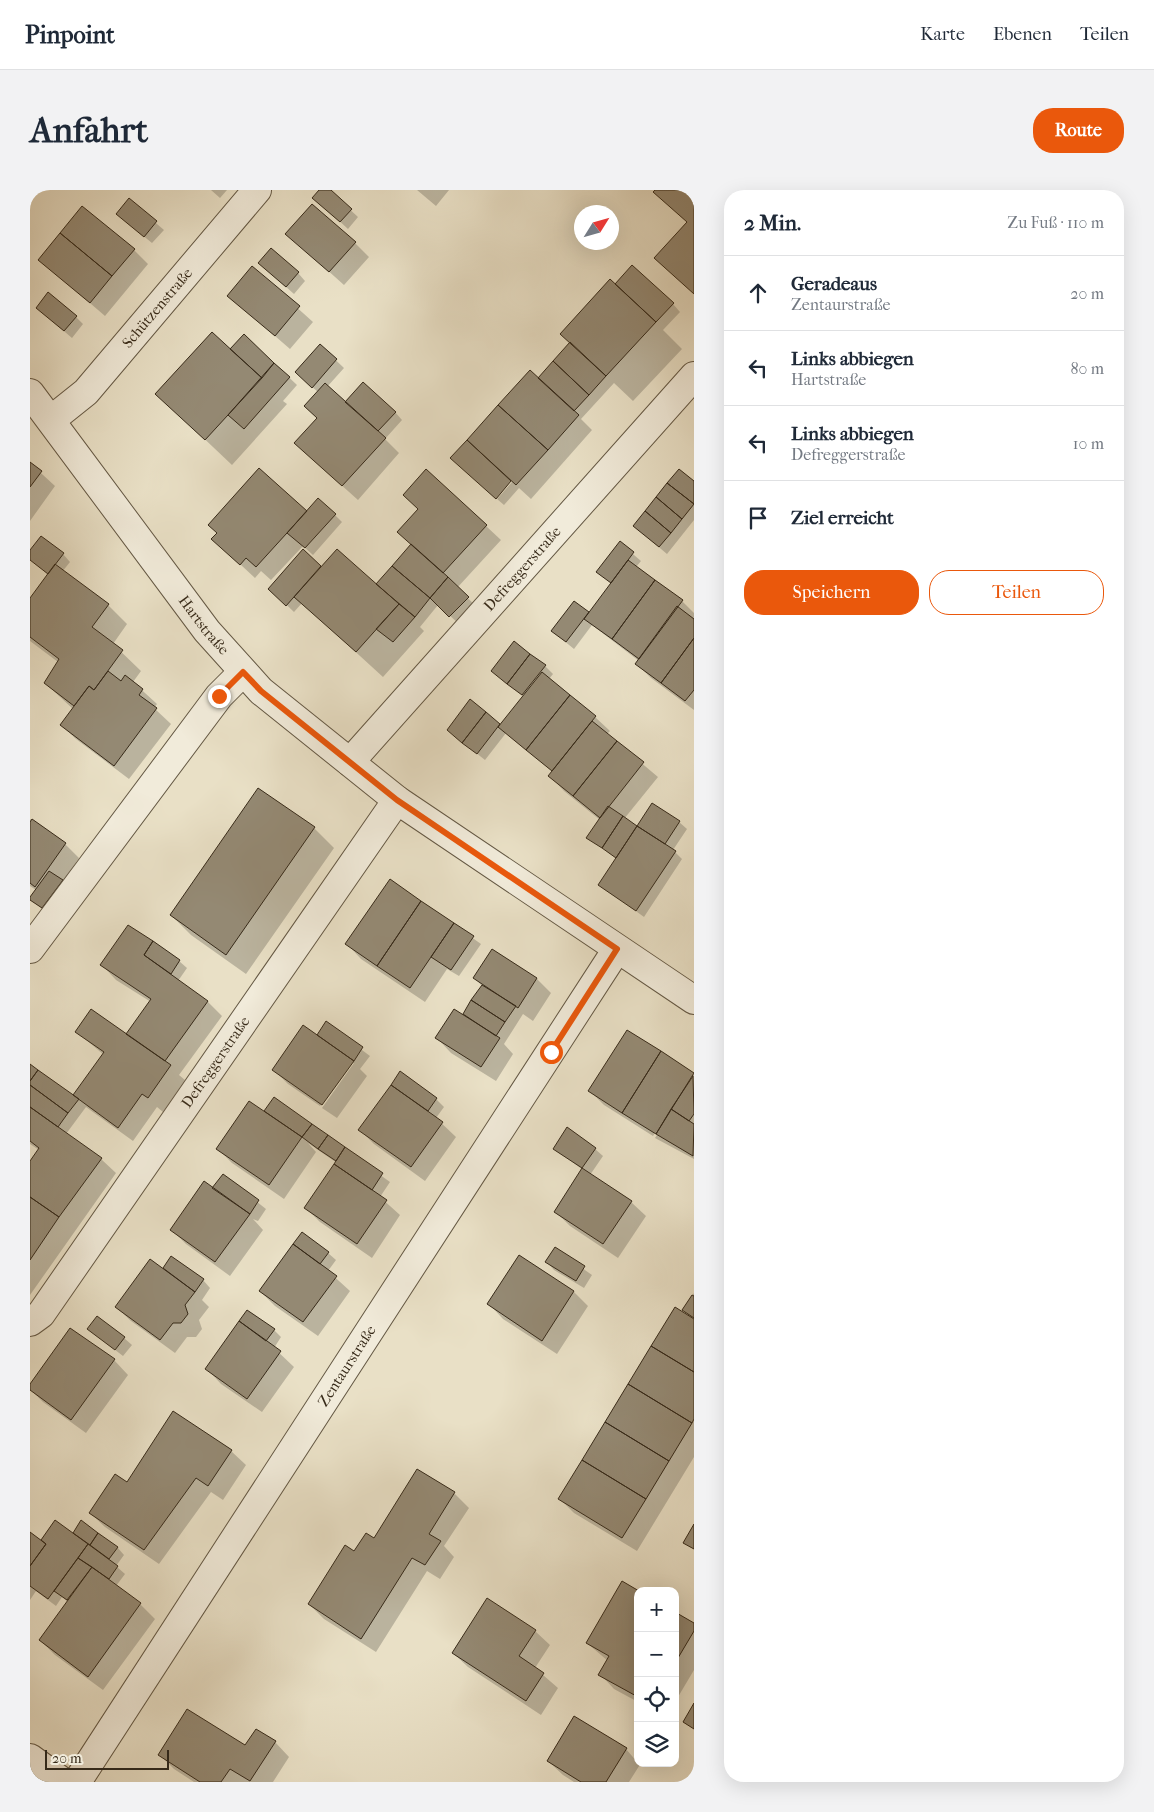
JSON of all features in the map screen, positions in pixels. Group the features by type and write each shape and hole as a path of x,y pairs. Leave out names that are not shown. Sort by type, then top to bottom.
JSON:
{"street":[{"name":"Schützenstraße","path":"51,420 86,392 257,190"},
{"name":"Defreggerstraße","path":"350,762 694,376"},
{"name":"Hartstraße","path":"30,393 207,631 261,691 397,800 694,1000"},
{"path":"30,949 219,696 243,672"},
{"name":"Defreggerstraße","path":"30,1322 40,1314 397,800"},
{"name":"Zentaurstraße","path":"77,1782 617,949"},
{"path":"30,1758 63,1782"}],"building":[{"path":"319,190 331,190 352,209 340,222 312,198"},
{"path":"655,190 694,190 694,294 654,258 687,222 653,192"},
{"path":"129,198 157,221 144,237 116,214"},
{"path":"312,204 356,242 329,272 285,234"},
{"path":"82,206 135,249 112,276 60,233"},
{"path":"60,233 112,276 90,303 38,260"},
{"path":"271,248 299,272 286,287 258,263"},
{"path":"632,265 674,303 656,322 615,284"},
{"path":"252,266 300,306 275,336 227,296"},
{"path":"610,279 656,322 606,376 560,334"},
{"path":"48,292 77,316 64,331 36,308"},
{"path":"212,332 262,378 205,440 155,394"},
{"path":"244,334 274,363 262,378 230,349"},
{"path":"570,342 606,376 589,395 553,361"},
{"path":"320,344 337,359 312,388 295,372"},
{"path":"553,361 589,395 574,411 538,378"},
{"path":"274,363 290,377 244,429 228,415"},
{"path":"530,370 579,415 548,450 498,405"},
{"path":"363,382 396,412 378,431 345,402"},
{"path":"325,383 386,438 342,486 294,443 317,418 304,406"},
{"path":"498,405 548,450 516,485 467,440"},
{"path":"467,440 511,481 496,499 450,458"},
{"path":"30,462 42,471 30,487"},
{"path":"259,468 307,511 256,567 246,558 240,565 211,539 217,533 208,525"},
{"path":"426,469 487,525 443,573 397,532 418,509 403,495"},
{"path":"679,469 694,481 694,504 667,483"},
{"path":"667,483 694,504 682,519 656,497"},
{"path":"656,497 682,519 671,533 645,511"},
{"path":"318,498 336,514 305,548 287,533"},
{"path":"645,511 671,533 659,547 633,526"},
{"path":"41,536 64,553 48,574 30,560 30,550"},
{"path":"620,541 634,552 611,583 596,572"},
{"path":"411,544 448,577 430,598 392,566"},
{"path":"303,549 321,566 286,606 268,589"},
{"path":"337,549 399,604 356,652 294,597"},
{"path":"628,560 655,580 612,639 584,619"},
{"path":"55,564 109,604 92,627 123,650 94,690 89,686 74,706 44,683 59,659 30,637 30,598"},
{"path":"392,566 430,598 415,617 376,584"},
{"path":"448,577 469,597 449,617 430,598"},
{"path":"655,580 683,600 639,659 612,639"},
{"path":"574,601 589,612 566,642 551,631"},
{"path":"399,604 415,617 393,642 376,629"},
{"path":"677,606 694,619 694,638 661,683 635,664"},
{"path":"694,638 694,690 685,701 661,683"},
{"path":"514,641 530,654 507,684 491,671"},
{"path":"530,654 546,665 522,695 507,684"},
{"path":"108,671 121,681 125,675 143,689 139,695 157,708 114,766 60,725 89,686 94,690"},
{"path":"542,672 570,695 526,750 498,727"},
{"path":"570,695 596,716 552,771 526,750"},
{"path":"470,699 486,712 462,743 447,730"},
{"path":"486,712 500,724 477,754 462,743"},
{"path":"592,721 617,741 573,796 548,776"},
{"path":"617,741 644,762 600,818 573,796"},
{"path":"258,788 315,827 226,955 170,915"},
{"path":"652,803 680,821 665,844 637,826"},
{"path":"608,806 623,816 602,848 586,838"},
{"path":"623,816 637,826 616,858 602,848"},
{"path":"32,819 66,843 35,887 30,883 30,822"},
{"path":"637,826 676,851 636,911 598,885"},
{"path":"49,871 63,880 42,908 30,900 30,897"},
{"path":"390,879 421,901 377,966 345,944"},
{"path":"421,901 454,923 410,988 377,966"},
{"path":"454,923 474,936 451,970 431,957"},
{"path":"128,925 153,941 144,955 208,1001 165,1061 126,1034 151,999 100,965"},
{"path":"153,941 180,960 171,974 144,955"},
{"path":"492,949 537,978 518,1008 473,978"},
{"path":"482,985 516,1006 505,1022 471,1000"},
{"path":"471,1000 505,1022 496,1036 463,1014"},
{"path":"91,1009 171,1065 148,1098 142,1094 118,1128 73,1095 104,1052 75,1032"},
{"path":"454,1009 500,1038 481,1067 435,1038"},
{"path":"326,1021 363,1047 354,1061 317,1035"},
{"path":"303,1025 354,1061 322,1105 272,1070"},
{"path":"627,1030 661,1051 622,1113 588,1091"},
{"path":"661,1051 694,1073 656,1134 622,1113"},
{"path":"30,1064 38,1070 30,1081"},
{"path":"38,1070 79,1099 68,1113 30,1085 30,1081"},
{"path":"400,1071 437,1098 428,1111 391,1085"},
{"path":"693,1076 694,1114 689,1121 671,1109"},
{"path":"30,1085 68,1113 58,1127 30,1107"},
{"path":"391,1085 443,1122 411,1167 358,1130"},
{"path":"274,1097 312,1124 302,1137 264,1111"},
{"path":"249,1101 302,1137 269,1185 216,1149"},
{"path":"30,1107 102,1158 59,1217 30,1197 30,1161 39,1148 30,1141"},
{"path":"671,1109 694,1124 693,1156 656,1134"},
{"path":"312,1124 328,1135 318,1149 302,1137"},
{"path":"567,1127 596,1148 582,1168 553,1149"},
{"path":"328,1135 345,1147 336,1161 318,1149"},
{"path":"345,1147 383,1173 372,1190 334,1164"},
{"path":"334,1164 387,1200 357,1244 304,1208"},
{"path":"582,1168 632,1201 603,1244 554,1212"},
{"path":"223,1174 259,1200 250,1214 212,1188"},
{"path":"204,1181 250,1214 215,1262 170,1230"},
{"path":"30,1197 59,1217 30,1260"},
{"path":"302,1232 329,1252 320,1264 293,1244"},
{"path":"293,1244 337,1276 303,1322 259,1291"},
{"path":"555,1247 585,1266 576,1281 545,1262"},
{"path":"519,1255 574,1291 542,1341 487,1304"},
{"path":"171,1256 204,1279 195,1292 163,1268"},
{"path":"150,1259 195,1292 185,1305 188,1314 181,1323 173,1323 160,1340 115,1307"},
{"path":"692,1295 694,1296 694,1318 682,1310"},
{"path":"675,1307 694,1319 694,1372 651,1346"},
{"path":"247,1310 275,1329 266,1341 239,1321"},
{"path":"97,1316 125,1337 115,1350 87,1329"},
{"path":"239,1321 281,1351 247,1399 205,1369"},
{"path":"70,1328 115,1359 71,1420 30,1390 30,1384"},
{"path":"651,1346 694,1372 694,1419 692,1423 628,1384"},
{"path":"628,1384 692,1423 669,1461 605,1422"},
{"path":"173,1411 232,1450 208,1486 196,1478 144,1550 89,1513 115,1474 127,1482"},
{"path":"605,1422 669,1461 646,1499 582,1460"},
{"path":"582,1460 646,1499 622,1538 558,1499"},
{"path":"417,1469 455,1492 429,1534 441,1541 425,1565 412,1558 361,1639 308,1604 345,1545 354,1551 366,1533 374,1538"},
{"path":"55,1520 88,1544 48,1599 30,1586 30,1566 46,1544 41,1540"},
{"path":"81,1520 98,1533 90,1545 73,1533"},
{"path":"694,1524 694,1549 683,1543"},
{"path":"30,1532 46,1544 30,1566"},
{"path":"98,1533 118,1547 109,1559 90,1545"},
{"path":"88,1544 118,1566 109,1579 78,1558"},
{"path":"78,1558 92,1567 67,1600 54,1591"},
{"path":"92,1567 141,1603 88,1677 39,1640"},
{"path":"622,1581 634,1588 634,1695 598,1675 609,1656 586,1643"},
{"path":"487,1598 536,1630 519,1656 544,1673 526,1701 452,1653"},
{"path":"679,1614 694,1623 694,1631 679,1656"},
{"path":"694,1703 694,1729 683,1722"},
{"path":"187,1709 245,1745 256,1729 276,1741 250,1781 230,1769 221,1782 200,1782 158,1755"},
{"path":"574,1716 627,1748 606,1782 581,1782 547,1761"}],"route":[{"path":"219,696 243,672 261,691 397,800 617,949 551,1052"}]}
